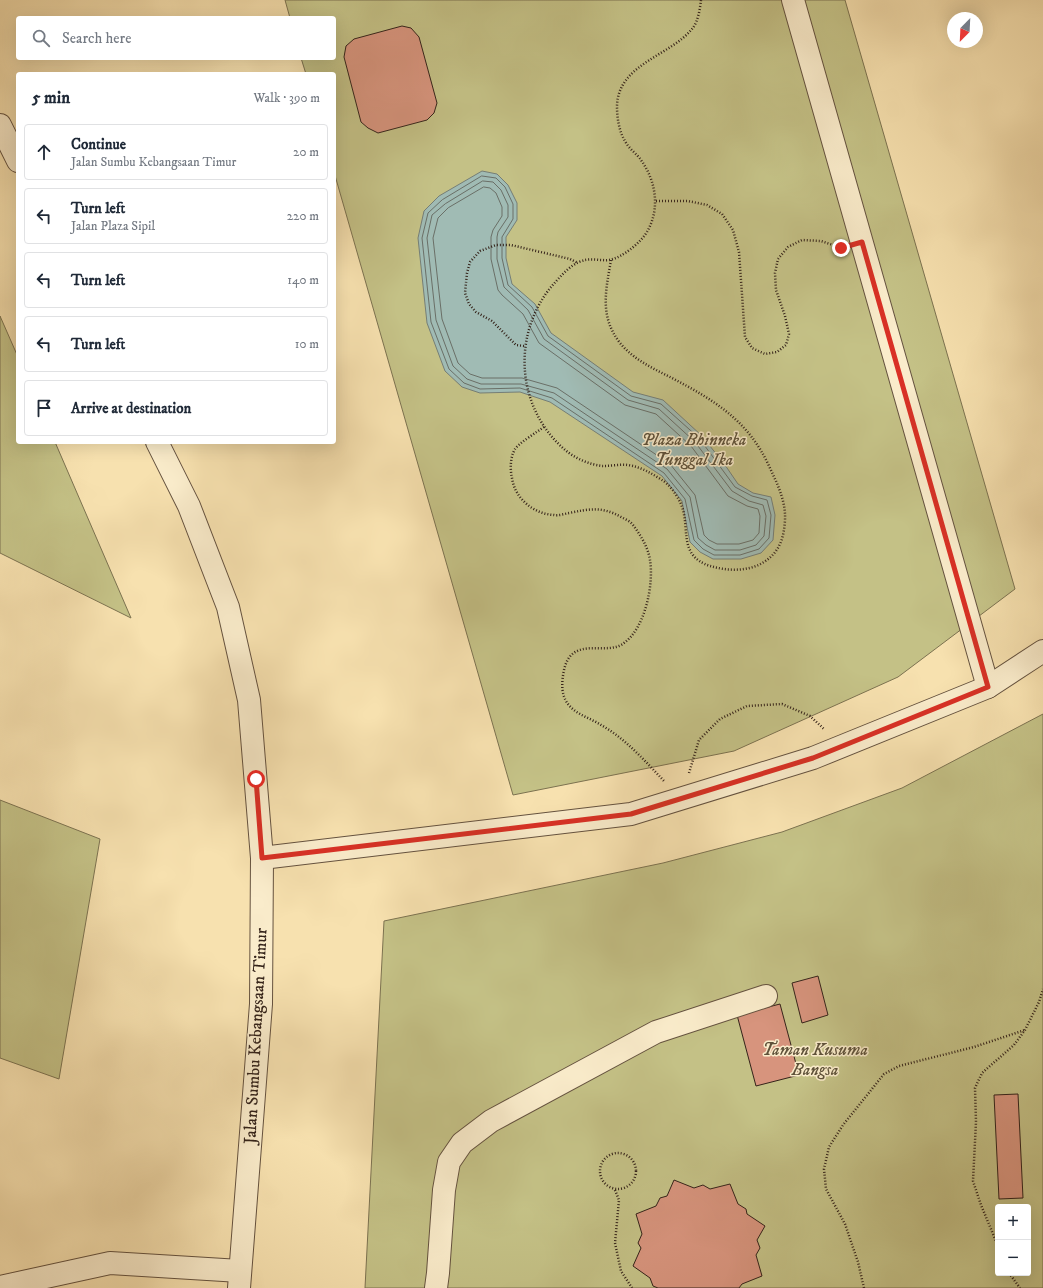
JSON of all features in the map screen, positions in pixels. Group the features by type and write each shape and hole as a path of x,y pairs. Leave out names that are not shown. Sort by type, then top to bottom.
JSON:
{"street":[{"path":"793,0 988,687"},
{"path":"0,125 16,157"},
{"name":"Jalan Sumbu Kebangsaan Timur","path":"158,444 189,506 228,607 249,700 262,858 261,1004 239,1279"},
{"path":"262,858 631,814 813,758 988,687 1043,651"},
{"path":"436,1288 446,1176 449,1162 462,1143 492,1121 656,1032 766,996"},
{"path":"0,1287 110,1263 239,1279"}],"path":[{"path":"611,260 606,293 606,309 610,329 621,345 638,360 701,393 725,409 747,431 762,451 779,487 785,512 784,536 777,551 764,562 748,569 722,569 703,563 692,554 686,539 684,519 680,503 666,483 647,470 627,465 601,466 580,459 564,449 544,427 532,404 524,373 524,346 531,321 543,297 559,278 578,263 594,259 611,260 626,252 638,243 647,232 653,216 656,201 652,180 642,161 626,143 619,125 617,103 623,82 642,66 675,45 695,27 702,0"},
{"path":"656,201 688,201 707,205 722,214 733,230 739,252 745,337 752,348 765,354 777,352 786,345 789,334 785,316 776,290 775,273 778,259 788,247 802,240 821,241 841,248 862,242"},
{"path":"524,346 516,345 492,320 476,312 469,304 465,293 470,262 480,252 496,245 511,246 570,259 578,263"},
{"path":"544,427 515,449 510,466 512,482 521,499 534,510 554,516 598,508 615,514 632,523 643,539 650,560 651,584 642,618 634,634 623,645 608,648 589,647 576,652 566,662 562,681 566,700 577,714 602,725 630,745 682,798 699,740 720,719 747,706 782,704 810,716 841,746"},
{"path":"996,1240 973,1181 976,1122 975,1088 982,1073 1014,1045 1025,1030 1039,1002 1043,989"},
{"path":"864,1288 858,1262 845,1224 826,1189 824,1169 828,1147 884,1074 899,1066 974,1047 1025,1030"},
{"path":"615,1190 628,1187 636,1177 636,1164 627,1154 614,1152 603,1159 599,1171 604,1183 615,1190 619,1200 615,1243 621,1271 632,1288"},
{"path":"1011,1276 1020,1288"}],"green space":[{"name":"Plaza Bhinneka Tunggal Ika","path":"285,0 845,0 1015,589 898,677 734,751 513,795 336,179 336,72 305,72 302,60 336,60 336,16 289,16"},
{"path":"0,316 16,352 16,444 56,444 131,618 0,553"},
{"name":"Taman Kusuma Bangsa","path":"1043,714 1043,1288 365,1288 384,921 663,863 782,832 902,788"},
{"path":"0,800 100,839 59,1079 0,1058"}],"water":[{"path":"482,171 497,174 508,185 517,203 517,220 506,237 506,258 512,284 535,304 551,333 633,392 663,400 702,436 738,484 753,493 771,497 775,515 773,540 761,553 741,559 713,559 700,552 690,542 682,501 662,476 550,402 520,392 480,393 462,387 445,371 427,323 418,238 424,211 439,196"}],"building":[{"path":"402,26 411,28 419,37 437,103 434,113 427,120 378,133 368,128 361,122 344,57 346,46 354,39"},
{"path":"818,976 828,1015 802,1023 792,983"},
{"path":"780,1004 799,1075 756,1086 737,1015"},
{"path":"1018,1094 1023,1198 999,1199 994,1095"},
{"path":"674,1180 694,1188 703,1185 710,1189 730,1184 738,1204 746,1209 747,1214 765,1226 757,1240 760,1248 756,1255 762,1276 742,1284 739,1288 658,1288 653,1286 650,1278 633,1266 641,1248 638,1243 642,1234 636,1214 656,1206 660,1198 667,1196"}],"route":[{"path":"256,779 262,858 631,814 813,758 988,687 862,242 841,248"}]}
